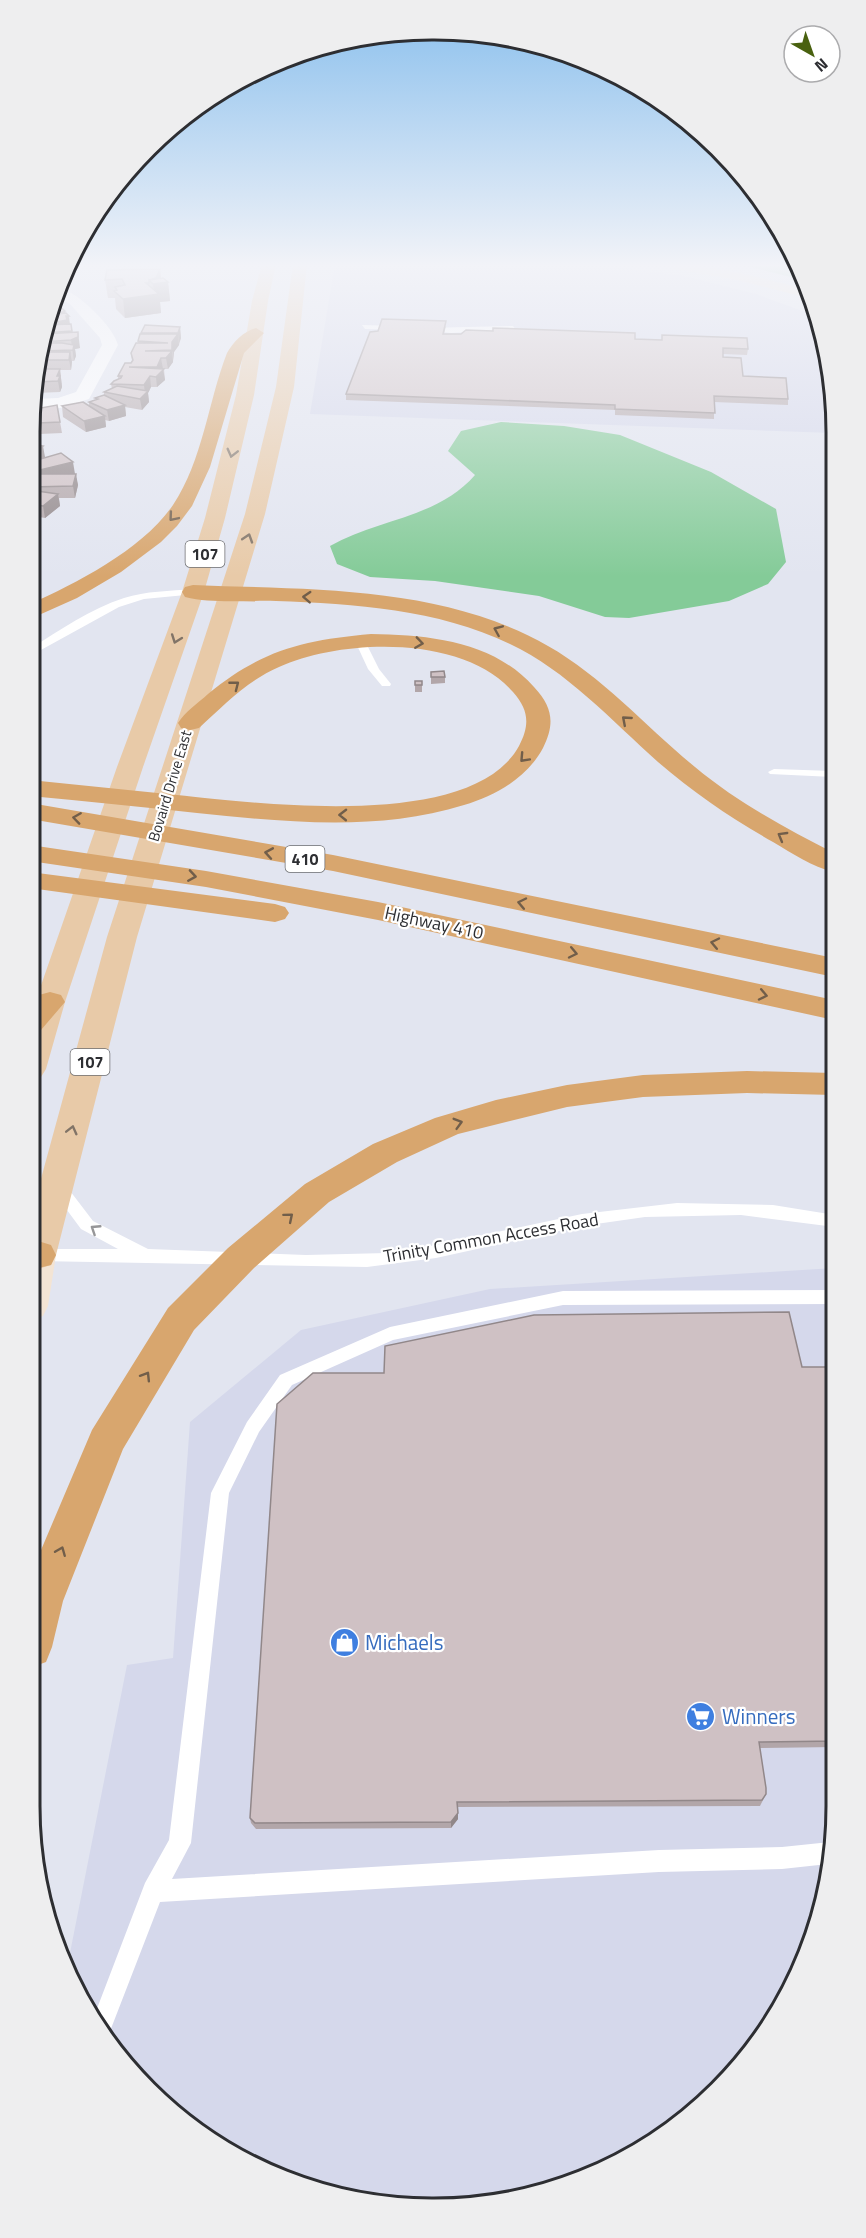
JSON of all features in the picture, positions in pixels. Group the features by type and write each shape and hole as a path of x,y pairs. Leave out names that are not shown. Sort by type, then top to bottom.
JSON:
{"highway":[{"path":"40,607 71,592 135,552 168,524 181,508 211,434 231,368"},
{"path":"193,592 384,602 469,619 519,639 550,657 580,680 689,775 741,812 826,860"},
{"path":"40,789 286,814 358,815 439,804 475,792 503,777 531,749 540,727 539,712 532,698 518,681 497,667 475,656 407,641 360,641 301,650 270,662 237,683 190,723"},
{"name":"Highway 410","path":"40,812 100,821 359,869 826,966"},
{"name":"Highway 410","path":"40,854 206,879 454,927 826,1008"},
{"path":"40,881 412,931 454,927"},
{"path":"40,1605 106,1442 182,1319 241,1258 317,1193 385,1153 447,1126 567,1096 643,1086 747,1082 826,1084"}],"main road":[{"name":"107","path":"40,1013 76,927 193,592 232,455 249,368"},
{"name":"Bovaird Drive East","path":"40,1239 58,1187 122,937 255,514 278,425 287,368"}],"street":[{"path":"41,404 60,403 83,395 97,368"}],"lane":[{"path":"40,647 100,612 127,600 148,595 193,592"},
{"path":"360,641 369,663 386,684"},
{"path":"774,772 826,774"},
{"name":"Trinity Common Access Road","path":"58,1187 87,1224 97,1232 147,1254"},
{"name":"Trinity Common Access Road","path":"40,1256 147,1254 317,1262 387,1259 466,1246 584,1220 689,1208 752,1209 826,1220"},
{"path":"105,2020 153,1891 180,1843 220,1493 253,1427 286,1380 390,1334 562,1298 826,1297"},
{"path":"153,1891 659,1861 782,1858 822,1854"}],"shaded area":[{"path":"318,368 820,368 826,433 310,414"},
{"path":"826,1269 825,1831 812,1907 796,1955 785,1979 744,2044 711,2083 692,2100 629,2145 559,2177 510,2190 484,2194 459,2197 407,2197 356,2190 283,2168 237,2145 194,2116 155,2083 122,2044 93,2001 70,1954 127,1665 173,1658 190,1422 301,1330 490,1289"}],"green space":[{"path":"501,422 564,426 620,435 711,472 776,509 786,562 768,584 729,601 629,618 605,617 539,596 435,581 370,577 337,564 330,546 348,537 425,509 460,489 475,475 448,451 461,431"}],"building":[{"path":"122,368 164,369 156,377 150,376 144,385 111,384 122,376 118,376"},
{"path":"356,368 742,368 743,376 786,378 788,399 714,396 715,413 615,409 615,405 346,394"},
{"path":"46,369 60,369 57,376 60,376 58,381 44,382"},
{"path":"117,386 148,391 140,399 104,392"},
{"path":"104,395 125,405 107,410 89,402"},
{"path":"83,402 105,416 84,421 62,406"},
{"path":"57,405 60,422 40,423 41,408"},
{"path":"61,453 73,462 40,470 40,459"},
{"path":"40,474 76,474 73,486 40,487"},
{"path":"40,491 58,494 43,506 40,506"},
{"path":"444,671 445,677 431,677 431,672"},
{"path":"415,681 422,681 422,685 415,685"},
{"path":"789,1312 802,1367 826,1367 826,1741 759,1742 766,1788 766,1794 762,1800 457,1802 458,1813 451,1822 255,1823 250,1818 277,1404 313,1373 384,1373 385,1346 534,1315"}],"place":[{"name":"Michaels","path":"344,1643"},
{"name":"Winners","path":"701,1717"}]}
